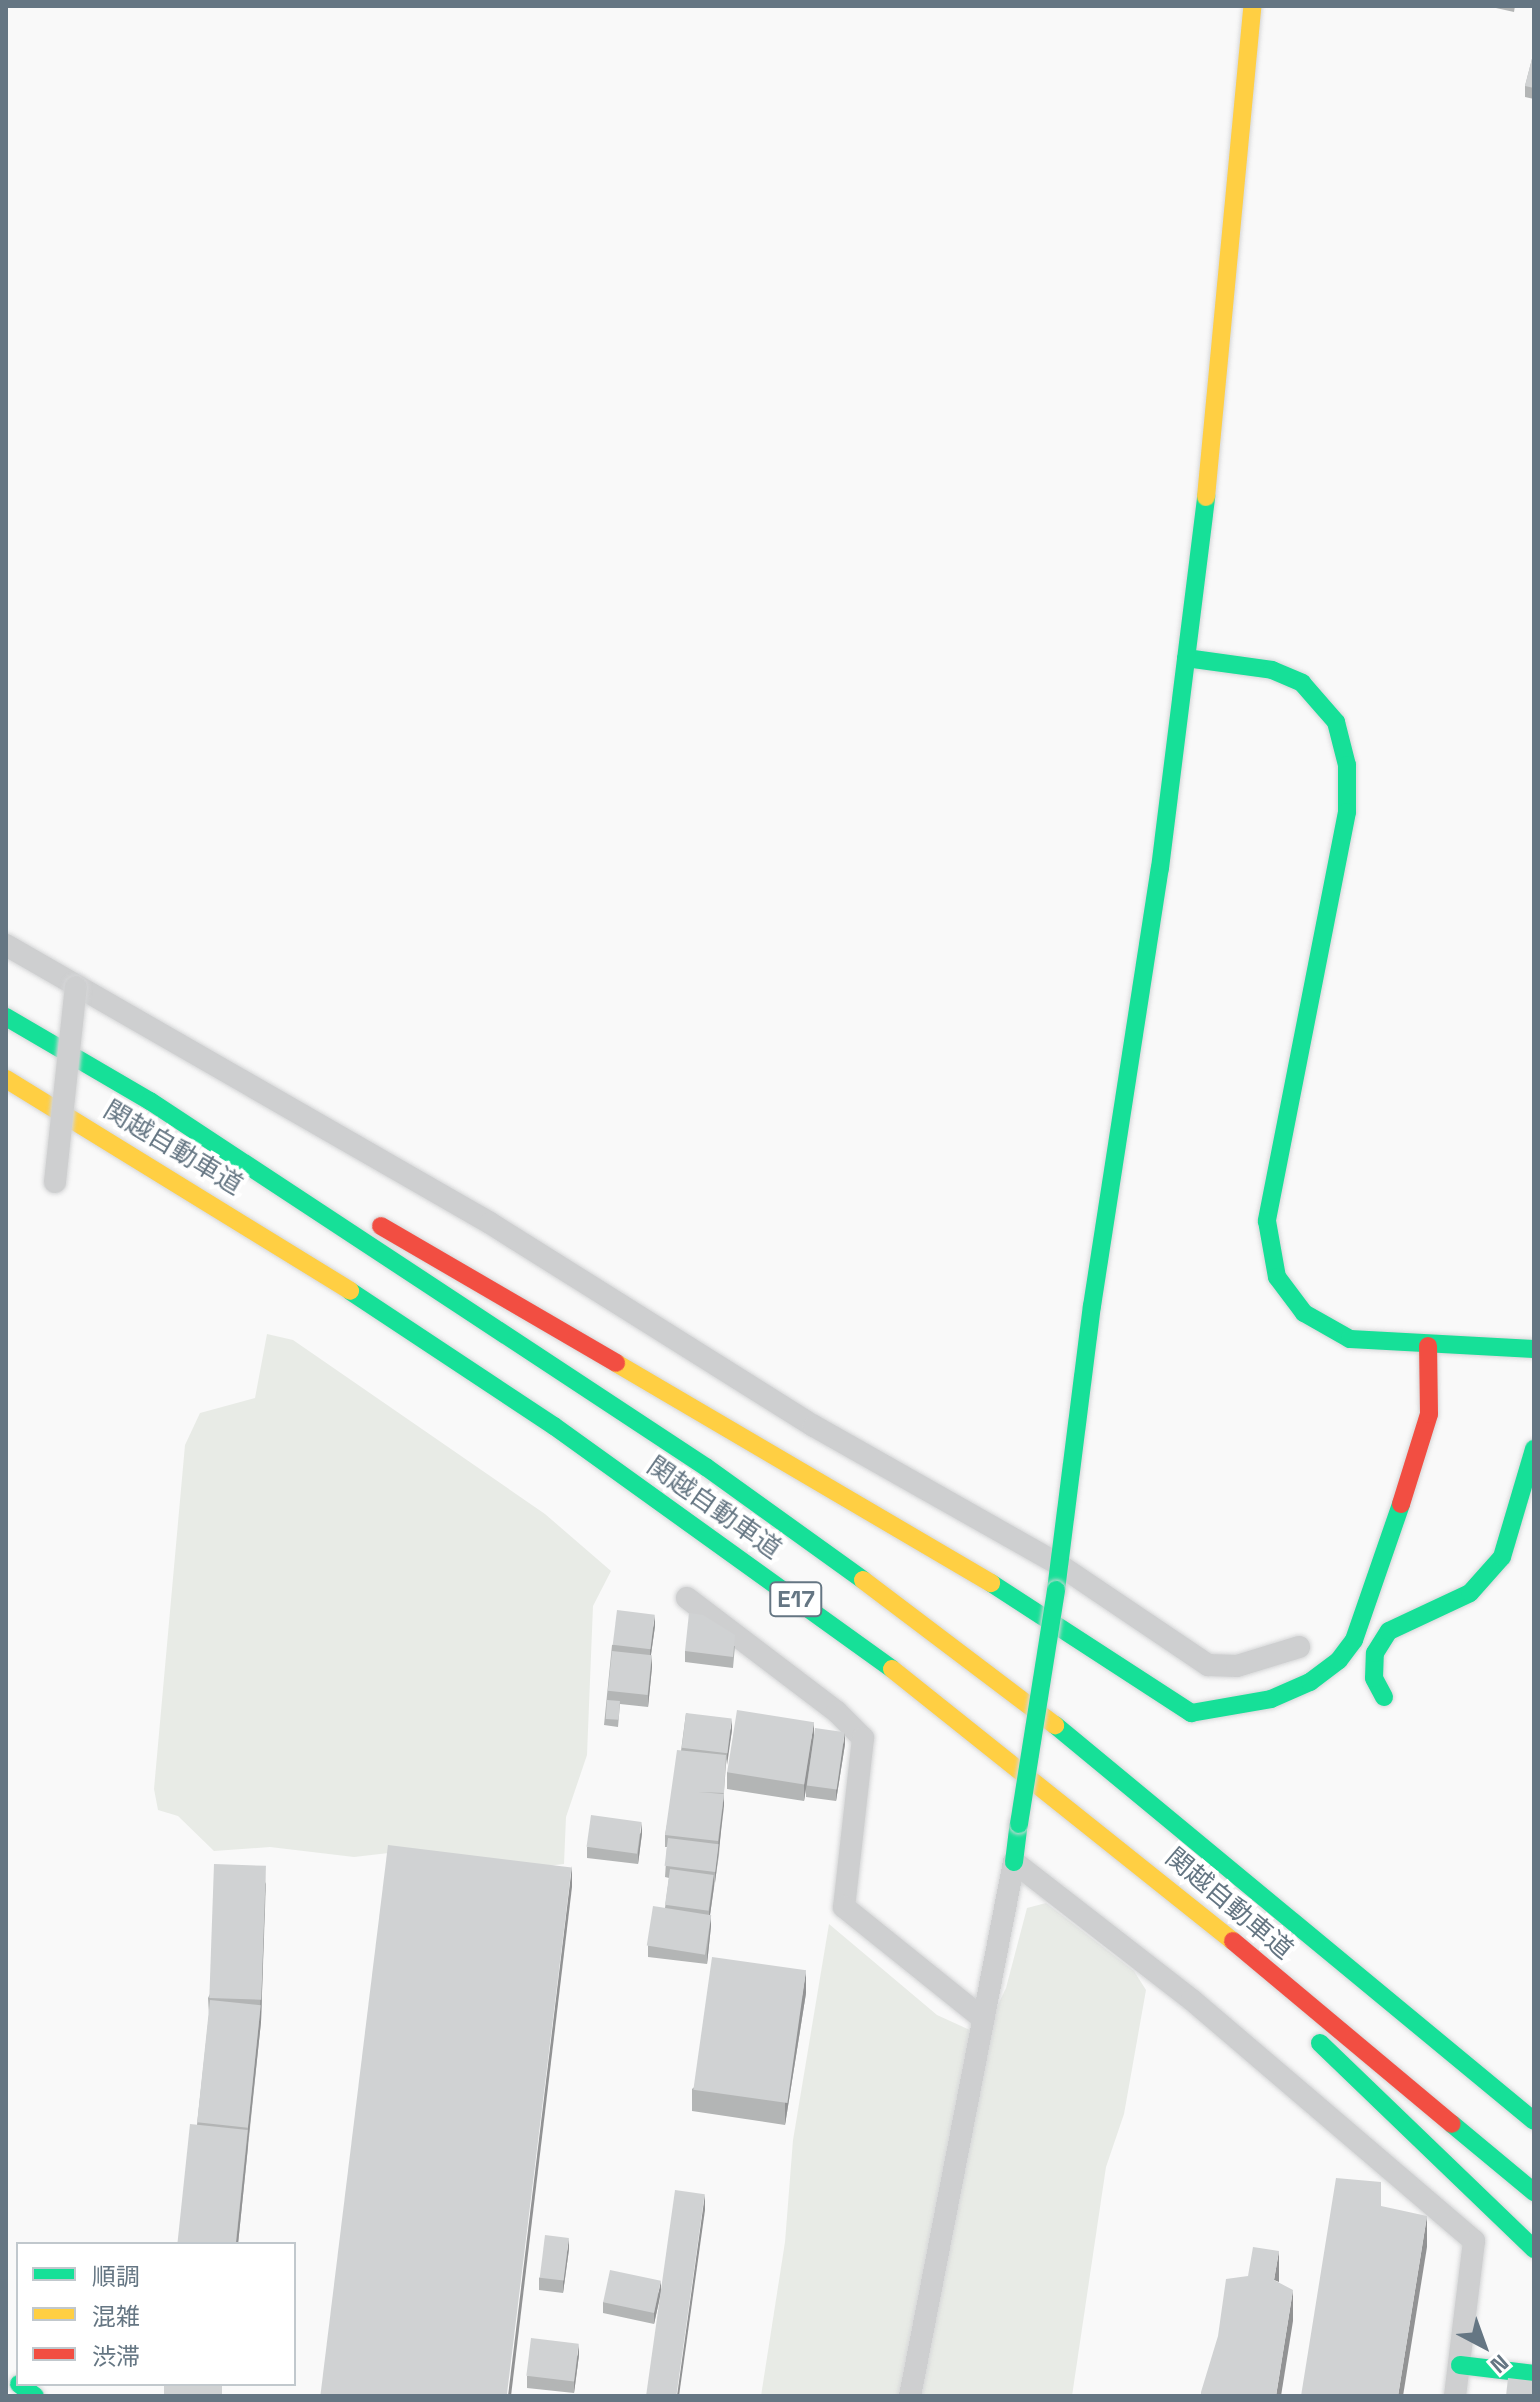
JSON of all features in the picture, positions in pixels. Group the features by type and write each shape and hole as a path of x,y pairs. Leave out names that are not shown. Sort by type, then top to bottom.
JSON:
{"main road":[{"path":"1014,1862 1056,1590 1186,658 1211,454 1252,6"},
{"path":"1186,658 1272,670 1302,683 1336,722 1347,765 1347,812 1274,1170 1269,1253 1284,1290 1316,1323 1350,1339 1428,1346 1472,1342 1534,1349"},
{"name":"関越自動車道","path":"6,1017 150,1101 706,1467 881,1593 1073,1739 1534,2121"},
{"name":"関越自動車道","path":"6,1079 273,1240 554,1426 870,1652 1101,1831 1534,2192"},
{"path":"150,1101 467,1273 1027,1604 1191,1713 1271,1699 1310,1682 1339,1660 1354,1640 1429,1414 1428,1346"},
{"path":"1384,1697 1374,1678 1375,1653 1389,1631 1470,1593 1502,1557 1534,1449"},
{"path":"1101,1831 1534,2249"},
{"path":"1460,2365 1534,2374"}],"street":[{"path":"6,945 490,1223 814,1426 1058,1564 1208,1665 1237,1666 1299,1647"},
{"path":"55,1182 76,987"},
{"path":"687,1598 837,1712 863,1738 844,1907 982,2018"},
{"path":"910,2396 1014,1862 1204,2010 1474,2241 1455,2396"}],"shaded area":[{"path":"267,1334 293,1340 545,1514 611,1571 593,1606 587,1755 566,1817 564,1864 522,1869 406,1851 354,1857 270,1847 214,1851 178,1816 158,1810 154,1789 185,1445 200,1413 255,1398"},
{"path":"1046,1903 1134,1971 1146,1990 1124,2114 1106,2167 1072,2396 761,2396 785,2242 793,2140 829,1924 937,2015 983,2036 1006,1988 1027,1908"}],"building":[{"path":"1534,51 1534,88 1525,86"},
{"path":"617,1610 655,1615 650,1649 613,1645"},
{"path":"689,1613 703,1615 735,1635 733,1657 685,1651"},
{"path":"612,1651 652,1655 648,1695 608,1691"},
{"path":"607,1700 620,1701 619,1720 606,1719"},
{"path":"737,1710 814,1722 804,1784 727,1772"},
{"path":"686,1713 732,1719 727,1753 682,1748"},
{"path":"815,1728 845,1732 837,1790 807,1785"},
{"path":"677,1750 726,1755 724,1793 698,1792 724,1794 718,1841 665,1835"},
{"path":"591,1815 642,1822 637,1854 587,1847"},
{"path":"668,1838 719,1844 715,1872 665,1866"},
{"path":"388,1845 572,1868 507,2396 320,2396"},
{"path":"214,1864 266,1866 261,2000 209,1998"},
{"path":"670,1869 714,1875 709,1911 665,1905"},
{"path":"653,1906 711,1915 705,1955 647,1946"},
{"path":"712,1957 806,1970 787,2103 693,2090"},
{"path":"210,2000 261,2005 248,2128 197,2122"},
{"path":"190,2124 248,2130 236,2242 178,2242"},
{"path":"1336,2178 1381,2182 1381,2206 1427,2216 1398,2396 1301,2396"},
{"path":"675,2190 705,2194 676,2396 646,2396"},
{"path":"545,2235 569,2238 564,2281 540,2278"},
{"path":"1253,2247 1279,2251 1274,2280 1293,2290 1276,2396 1201,2396 1218,2336 1226,2279 1248,2276"},
{"path":"610,2270 661,2281 654,2313 603,2302"},
{"path":"531,2338 579,2344 574,2382 526,2376"},
{"path":"1508,2378 1534,2381 1534,2396 1506,2396"},
{"path":"164,2386 222,2386 222,2396 164,2396"}],"traffic: fast":[{"path":"1056,1590 1092,1306 1160,868 1206,497"},
{"path":"1186,658 1272,670 1302,683 1336,722 1347,765 1347,812 1267,1221 1277,1277 1304,1313 1350,1339 1534,1349"},
{"path":"6,1017 150,1101 706,1467 863,1580"},
{"path":"350,1291 554,1426 892,1669"},
{"path":"1384,1697 1374,1678 1375,1653 1389,1631 1470,1593 1502,1557 1534,1449"},
{"path":"991,1583 1191,1713 1271,1699 1310,1682 1339,1660 1354,1640 1401,1504"},
{"path":"1019,1824 1056,1590"},
{"path":"1055,1725 1534,2121"},
{"path":"1014,1862 1019,1824"},
{"path":"1320,2043 1534,2249"},
{"path":"1452,2124 1534,2192"},
{"path":"1460,2365 1534,2374"},
{"path":"22,2386 35,2396"}],"traffic: slow":[{"path":"1206,497 1252,6"},
{"path":"6,1079 350,1291"},
{"path":"616,1363 991,1583"},
{"path":"863,1580 1055,1725"},
{"path":"892,1669 1233,1941"}],"traffic: jam":[{"path":"381,1226 616,1363"},
{"path":"1401,1504 1429,1414 1428,1346"},
{"path":"1233,1941 1452,2124"}]}
